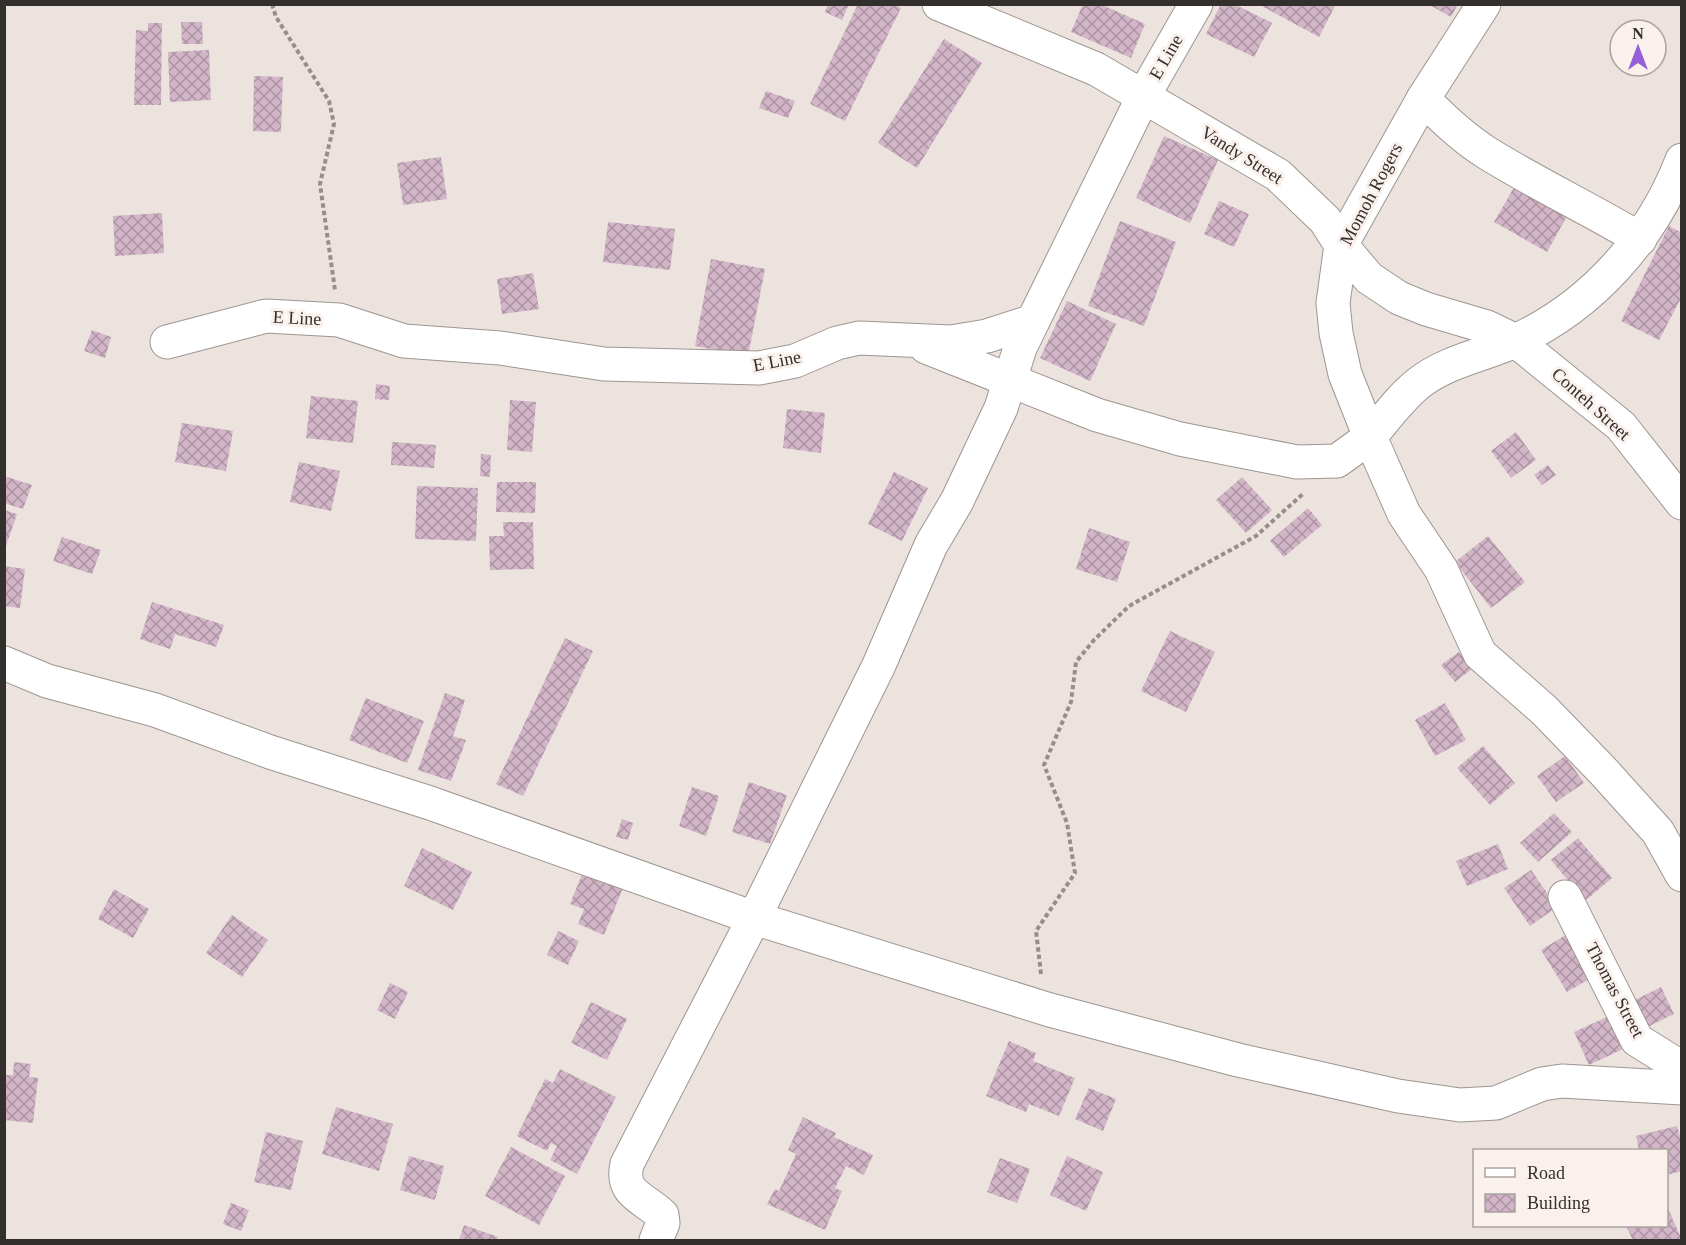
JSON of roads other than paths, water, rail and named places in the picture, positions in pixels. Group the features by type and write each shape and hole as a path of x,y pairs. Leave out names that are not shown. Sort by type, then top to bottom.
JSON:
{"street":[{"name":"Vandy Street","path":"939,4 1096,69 1144,95 1278,175 1325,220 1341,245 1369,278 1399,298 1426,309 1487,327 1515,340"},
{"name":"E Line","path":"168,342 266,316 339,320 404,340 500,348 537,356 604,364 759,368 795,361 837,343 859,338 951,342 987,336 1033,321 1144,95 1196,4"},
{"name":"Momoh Rogers","path":"1484,4 1423,99 1341,245 1333,303 1336,333 1345,374 1404,514 1441,569 1480,654 1544,710 1611,780 1658,832 1682,875"},
{"path":"1423,99 1449,124 1485,152 1581,203 1640,239"},
{"path":"907,340 1097,415 1180,439 1297,462 1337,461 1370,437 1397,404 1421,382 1453,364 1515,340 1553,320 1590,291 1640,239 1668,194 1682,160"},
{"path":"656,1240 663,1223 662,1215 626,1186 624,1176 627,1164 754,918 879,665 931,545 957,501 1001,408 1033,321"},
{"name":"Conteh Street","path":"1515,340 1622,426 1682,503"},
{"path":"5,664 46,681 155,710 270,752 430,803 754,918 1050,1010 1238,1060 1398,1096 1460,1105 1496,1103 1542,1084 1562,1081 1682,1088"},
{"name":"Thomas Street","path":"1565,897 1637,1040 1682,1068"}]}
